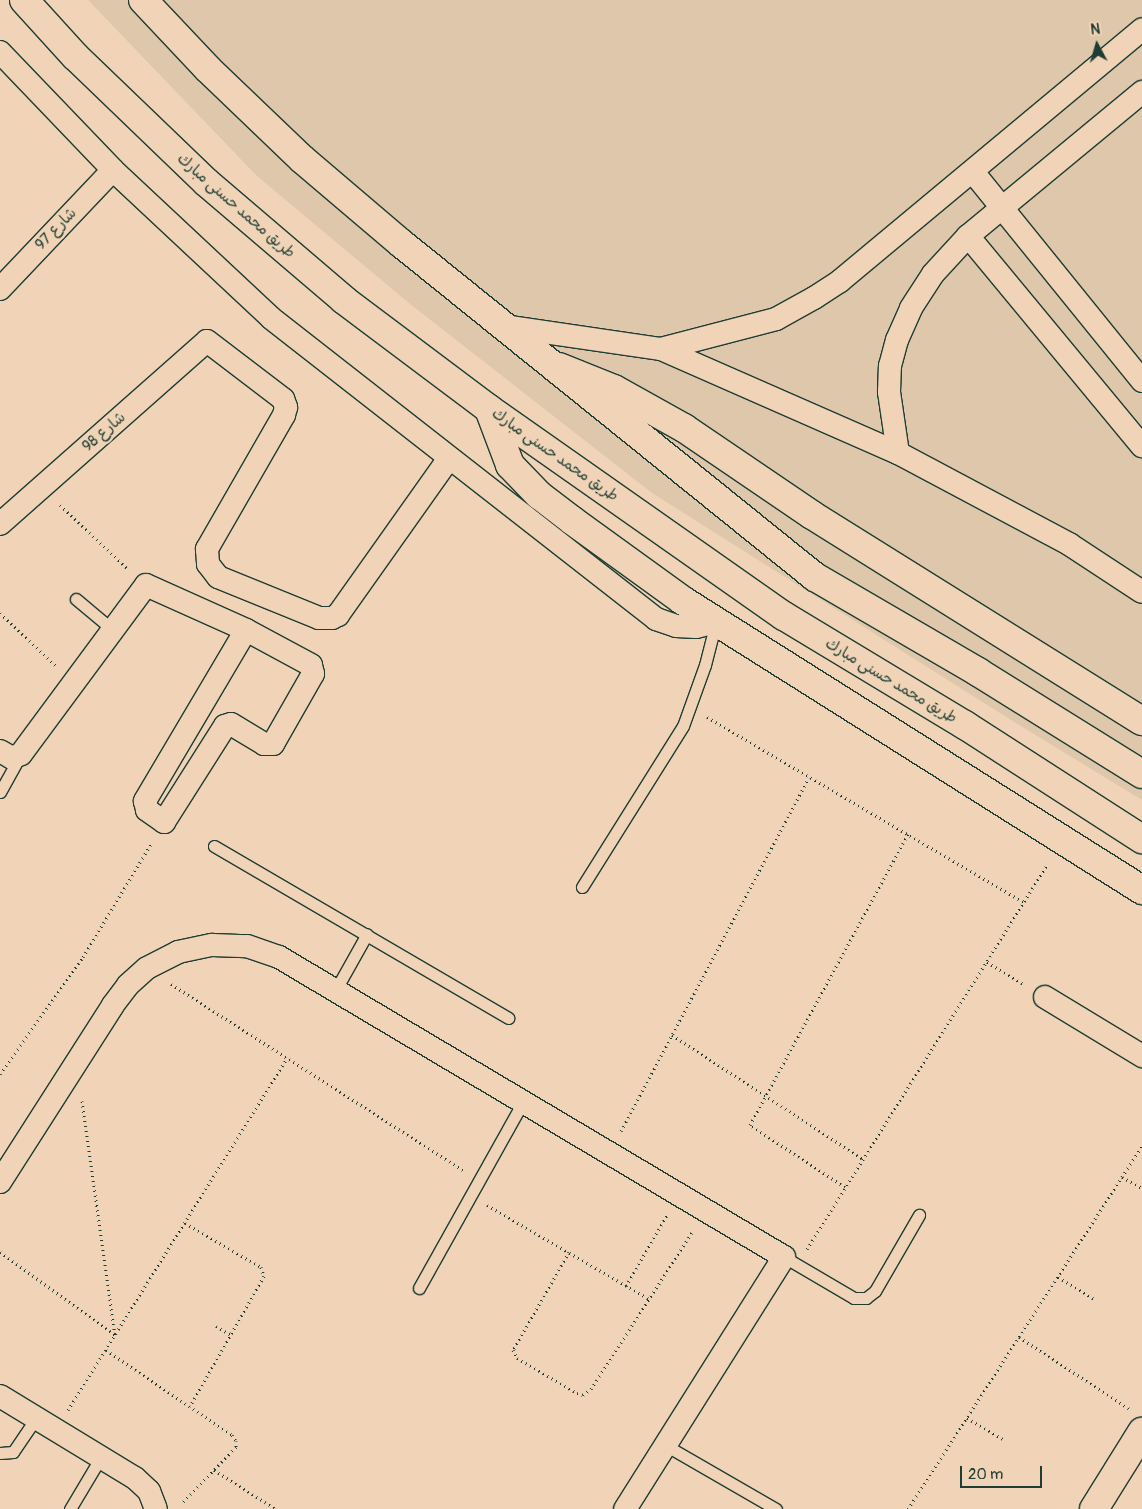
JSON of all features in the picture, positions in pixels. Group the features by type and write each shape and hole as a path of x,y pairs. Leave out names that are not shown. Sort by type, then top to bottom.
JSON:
{"main road":[{"name":"طريق محمد حسنى مبارك","path":"24,0 75,56 206,182 344,300 489,409 784,616 965,725 1142,839"},
{"path":"144,0 208,69 302,159 547,362 816,578 978,672 1142,774"},
{"path":"547,362 614,390 684,428 812,515 1142,721"},
{"path":"489,409 510,465 539,496 682,600 1142,890"},
{"path":"1094,1509 1138,1422"}],"street":[{"path":"661,349 776,319 840,281 973,172 1142,29"},
{"path":"0,52 113,170 271,318 656,619 676,626 696,627 716,622"},
{"path":"898,453 889,392 890,366 897,340 911,308 933,274 968,236 1142,92"},
{"name":"شارع 97","path":"0,289 113,170"},
{"path":"973,172 1142,381"},
{"path":"968,236 1142,446"},
{"path":"503,326 661,349 898,453 1069,544 1142,592"},
{"name":"شارع 98","path":"0,524 207,340 283,399 286,407 284,414 207,549 208,564 218,577 319,618 332,618 338,615 449,458"},
{"path":"10,753 74,684 146,585 246,630 311,664 313,674 273,744 266,745 232,724 226,725 164,822 147,810 145,801 246,630"},
{"path":"0,1182 113,1005 128,984 147,968 178,952 212,945 247,946 279,957 791,1260 625,1509"},
{"path":"1045,997 1142,1056"},
{"path":"0,1396 135,1478 149,1492 156,1509"}],"lane":[{"path":"76,599 113,630"},
{"path":"582,887 682,726 706,665 716,622"},
{"path":"0,792 10,753"},
{"path":"214,846 368,934 508,1018"},
{"path":"335,990 368,934"},
{"path":"419,1288 523,1102"},
{"path":"791,1260 854,1298 866,1298 875,1291 920,1215"},
{"path":"0,1453 13,1452 36,1418"},
{"path":"666,1445 776,1509"},
{"path":"70,1509 102,1457"}],"path":[{"path":"41,488 146,585"},
{"path":"0,614 74,684"},
{"path":"690,707 1024,902"},
{"path":"609,1153 809,778"},
{"path":"0,1074 83,957 164,822"},
{"path":"845,1187 751,1127 751,1122 908,834"},
{"path":"791,1260 845,1187 1062,840"},
{"path":"987,962 1045,997"},
{"path":"147,968 479,1181"},
{"path":"672,1035 863,1159"},
{"path":"56,1430 287,1058"},
{"path":"77,1062 115,1335"},
{"path":"908,1509 1142,1146"},
{"path":"1122,1177 1142,1188"},
{"path":"626,1286 679,1194"},
{"path":"471,1196 649,1299"},
{"path":"569,1252 513,1347 513,1354 516,1358 577,1394 586,1393 706,1210"},
{"path":"184,1223 263,1270 263,1278 190,1406"},
{"path":"0,1252 115,1335"},
{"path":"1058,1277 1096,1300"},
{"path":"216,1326 231,1335"},
{"path":"1019,1337 1138,1422"},
{"path":"106,1350 232,1435 236,1441 236,1447 176,1509"},
{"path":"967,1418 1003,1439"},
{"path":"214,1470 276,1509"}],"shaded area":[{"path":"88,0 1142,0 1142,800 1011,720 652,493 410,304 257,176"}]}
